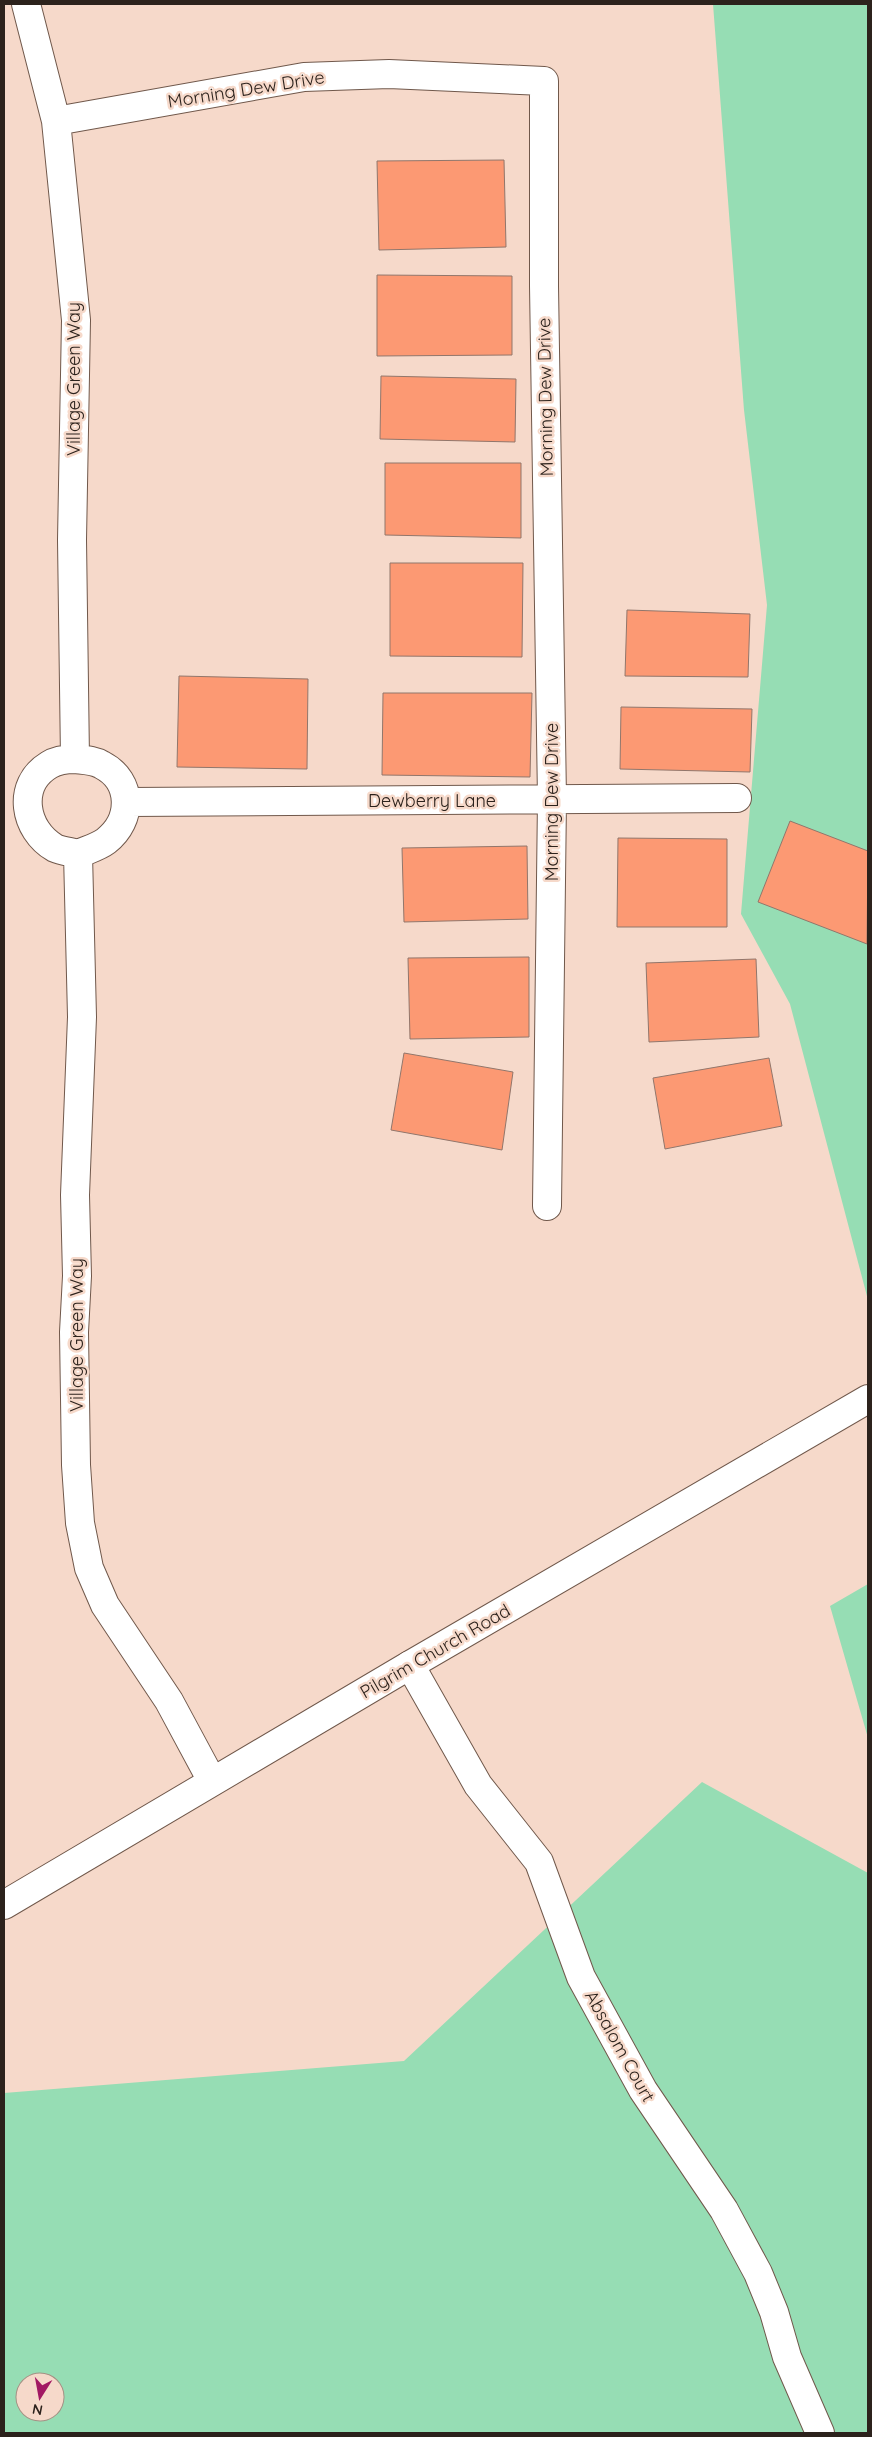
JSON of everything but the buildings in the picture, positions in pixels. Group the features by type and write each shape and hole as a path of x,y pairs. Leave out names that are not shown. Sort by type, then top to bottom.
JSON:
{"street":[{"name":"Village Green Way","path":"26,4 56,121 76,320 72,540 75,759"},
{"name":"Morning Dew Drive","path":"56,121 304,77 389,74 544,81 544,276 552,799 547,1206"},
{"path":"75,759 91,761 111,771 123,786 128,802 122,821 115,832 106,841 78,854 56,848 36,831 29,818 15,804 37,776 49,765 62,760 75,759"},
{"name":"Dewberry Lane","path":"128,802 737,798"},
{"name":"Village Green Way","path":"78,854 82,1017 75,1195 77,1276 74,1332 80,1523 89,1568 105,1606 169,1701 212,1781"},
{"name":"Pilgrim Church Road","path":"4,1905 410,1665 868,1399"},
{"name":"Absalom Court","path":"410,1665 478,1785 539,1862 581,1977 643,2090 724,2210 758,2273 774,2312 787,2357 820,2433"}],"green space":[{"path":"713,4 868,4 868,1300 790,1004 741,914 767,605 744,410"},
{"path":"868,1584 868,1738 830,1606"},
{"path":"702,1782 868,1873 868,2433 4,2433 4,2093 404,2061"}]}
